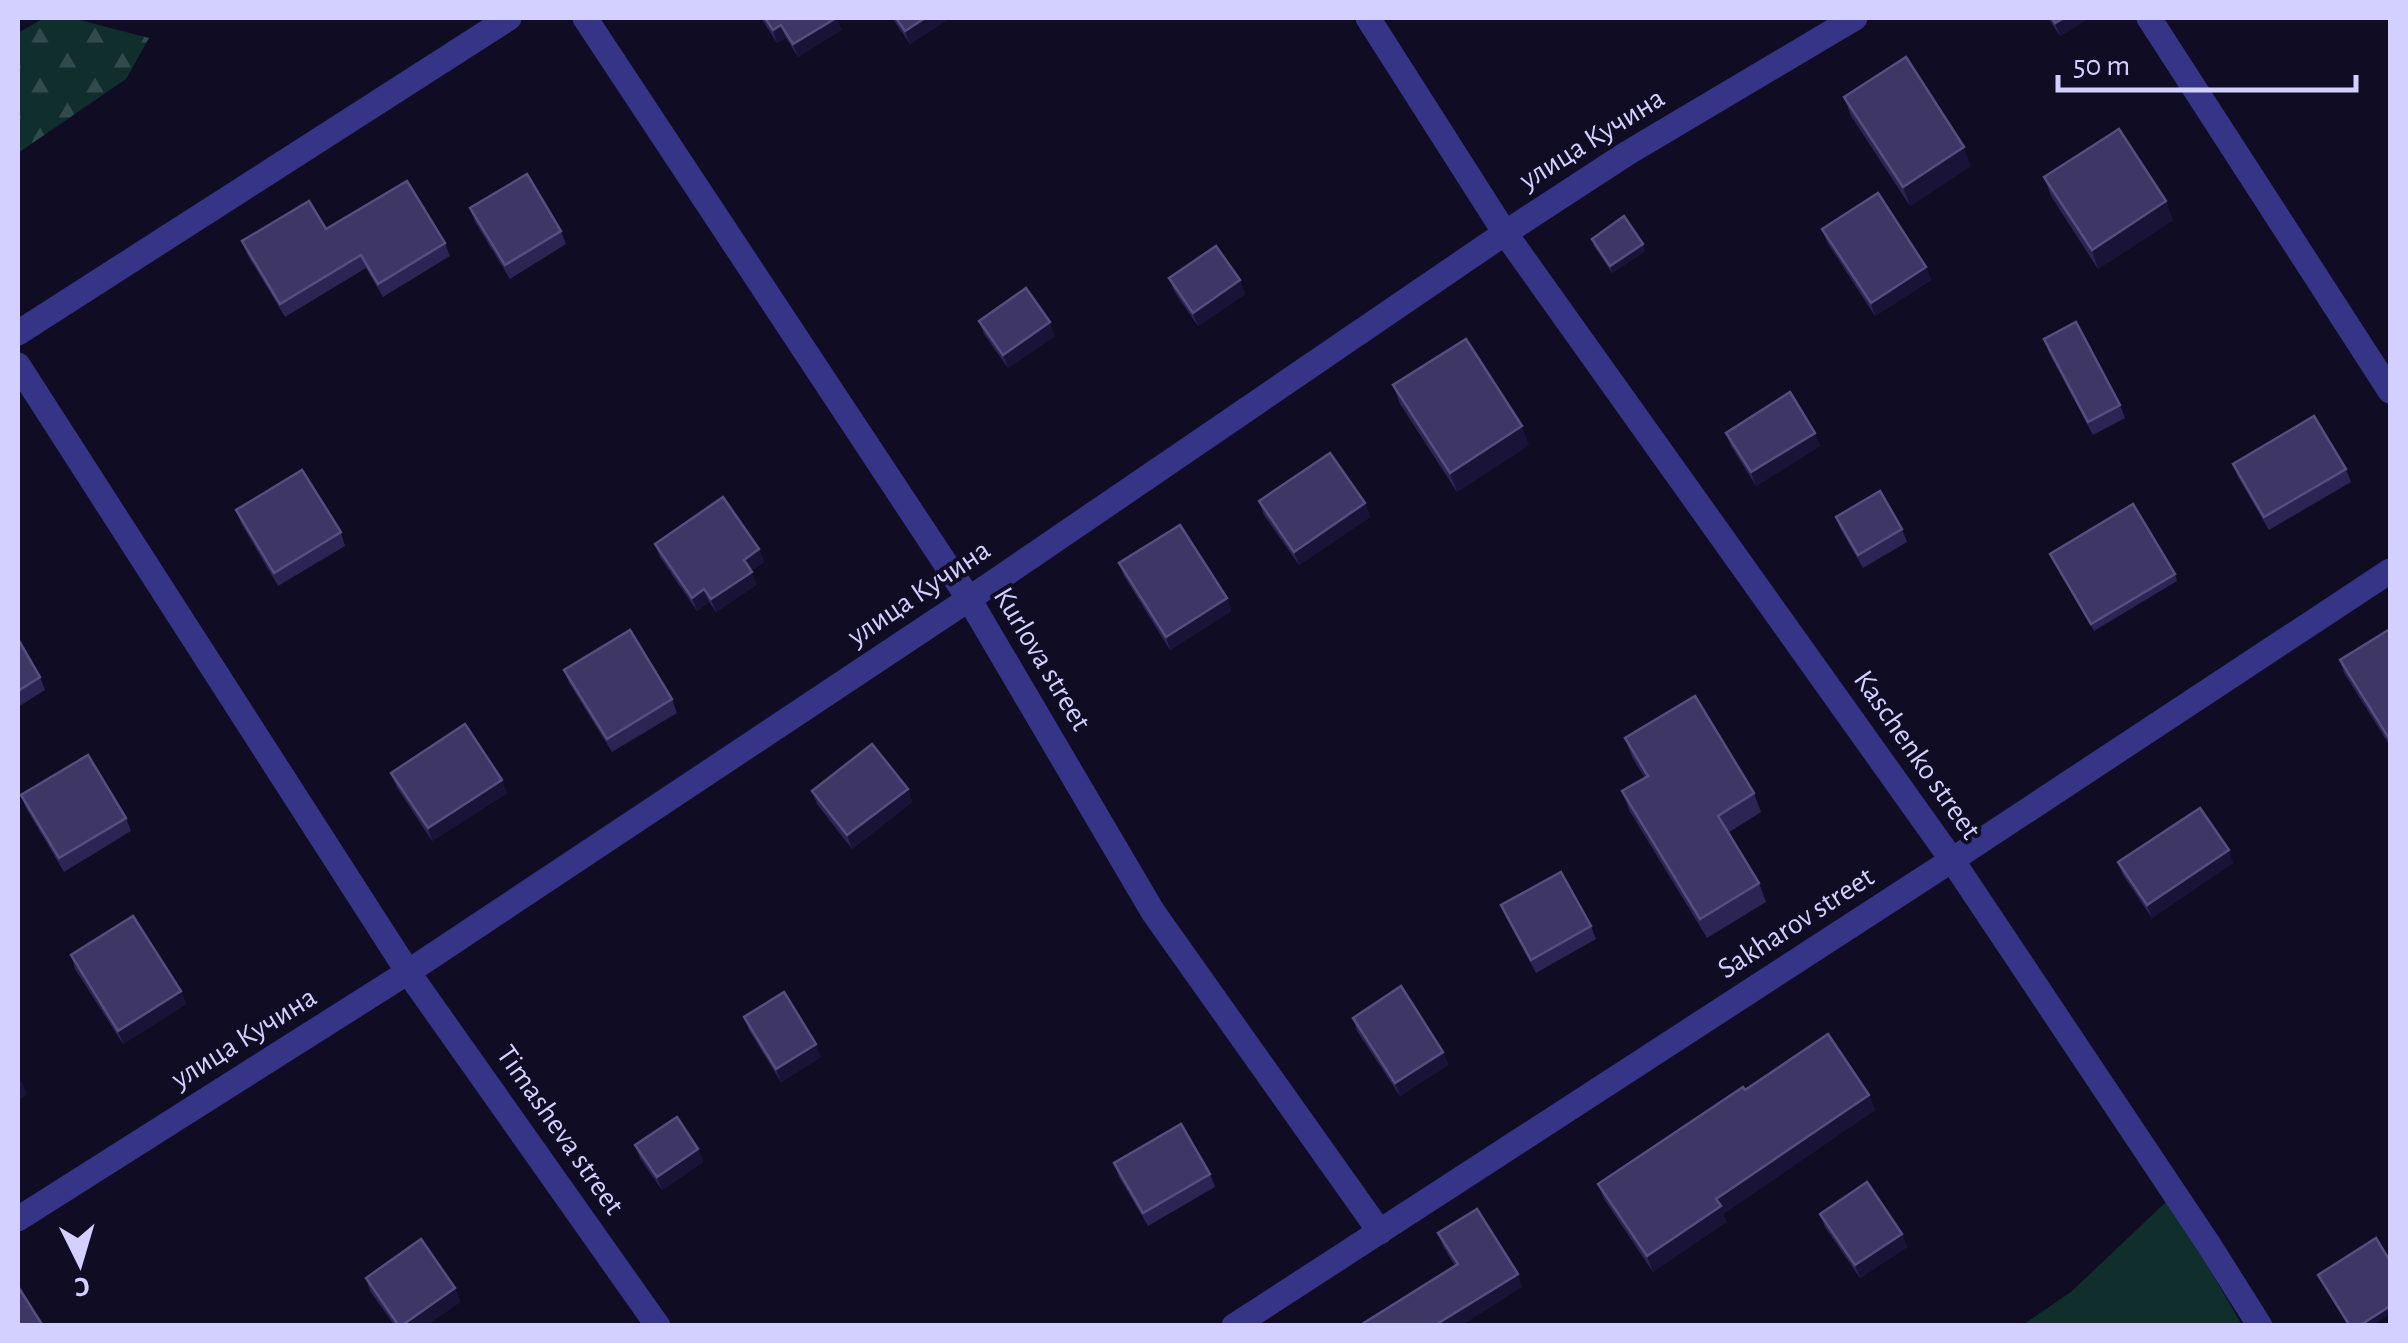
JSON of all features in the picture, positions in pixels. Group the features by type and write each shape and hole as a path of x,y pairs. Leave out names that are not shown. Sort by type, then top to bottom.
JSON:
{"street":[{"path":"18,333 509,18"},
{"name":"Kurlova street","path":"585,18 970,599 1153,912 1380,1232"},
{"name":"Kaschenko street","path":"1368,18 1505,234 1952,860 2260,1326"},
{"name":"улица Кучина","path":"18,1219 408,972 970,599 1626,154 1856,18"},
{"path":"2149,18 2390,391"},
{"name":"Timasheva street","path":"18,365 408,972 658,1326"},
{"name":"Sakharov street","path":"1234,1326 2390,571"}],"green space":[{"path":"44,18 72,18 149,38 126,79 18,153 18,33"},
{"path":"2169,1199 2242,1325 2021,1326 2071,1292"}],"building":[{"path":"765,18 836,18 793,44 781,25 773,30"},
{"path":"896,18 925,18 905,31"},
{"path":"1906,57 1964,147 1903,187 1844,97"},
{"path":"2119,129 2166,201 2092,250 2044,177"},
{"path":"527,174 561,231 505,265 470,208"},
{"path":"407,181 445,243 378,284 361,255 280,304 242,241 309,201 326,229"},
{"path":"1878,193 1926,267 1871,303 1822,229"},
{"path":"1624,216 1643,244 1610,266 1592,239"},
{"path":"1216,246 1240,280 1193,313 1169,278"},
{"path":"1026,288 1050,322 1003,355 979,321"},
{"path":"2076,322 2120,405 2088,422 2044,339"},
{"path":"1466,339 1522,426 1450,473 1393,385"},
{"path":"1790,392 1815,433 1751,472 1726,433"},
{"path":"2314,416 2346,469 2264,517 2233,464"},
{"path":"1330,453 1365,503 1294,552 1259,501"},
{"path":"302,470 341,532 274,573 236,510"},
{"path":"1880,491 1902,529 1858,555 1836,517"},
{"path":"723,497 759,549 744,560 752,572 711,599 704,589 692,598 655,544"},
{"path":"2133,504 2175,574 2091,624 2050,554"},
{"path":"1180,525 1227,598 1166,637 1119,563"},
{"path":"2390,629 2390,740 2340,660"},
{"path":"630,630 672,699 607,739 564,670"},
{"path":"18,639 40,677 18,691"},
{"path":"1695,696 1754,793 1718,816 1759,883 1700,919 1622,791 1648,776 1625,738"},
{"path":"465,724 502,780 428,828 391,773"},
{"path":"872,744 908,789 847,835 812,791"},
{"path":"88,755 126,818 59,858 21,795"},
{"path":"2200,808 2229,850 2147,905 2118,862"},
{"path":"1561,872 1591,926 1531,960 1501,905"},
{"path":"133,916 181,991 118,1031 71,955"},
{"path":"1401,986 1443,1052 1395,1083 1353,1018"},
{"path":"784,992 816,1044 776,1069 744,1017"},
{"path":"1828,1034 1869,1095 1716,1199 1721,1206 1647,1256 1598,1184"},
{"path":"677,1117 698,1149 657,1177 635,1145"},
{"path":"1181,1124 1210,1174 1143,1213 1114,1163"},
{"path":"1867,1182 1902,1234 1855,1265 1820,1214"},
{"path":"1477,1209 1518,1274 1438,1326 1359,1326 1458,1264 1438,1233"},
{"path":"2376,1238 2390,1261 2390,1306 2359,1326 2350,1326 2318,1275"},
{"path":"421,1239 455,1288 399,1326 366,1278"},
{"path":"19,1288 43,1326 18,1326"}]}
